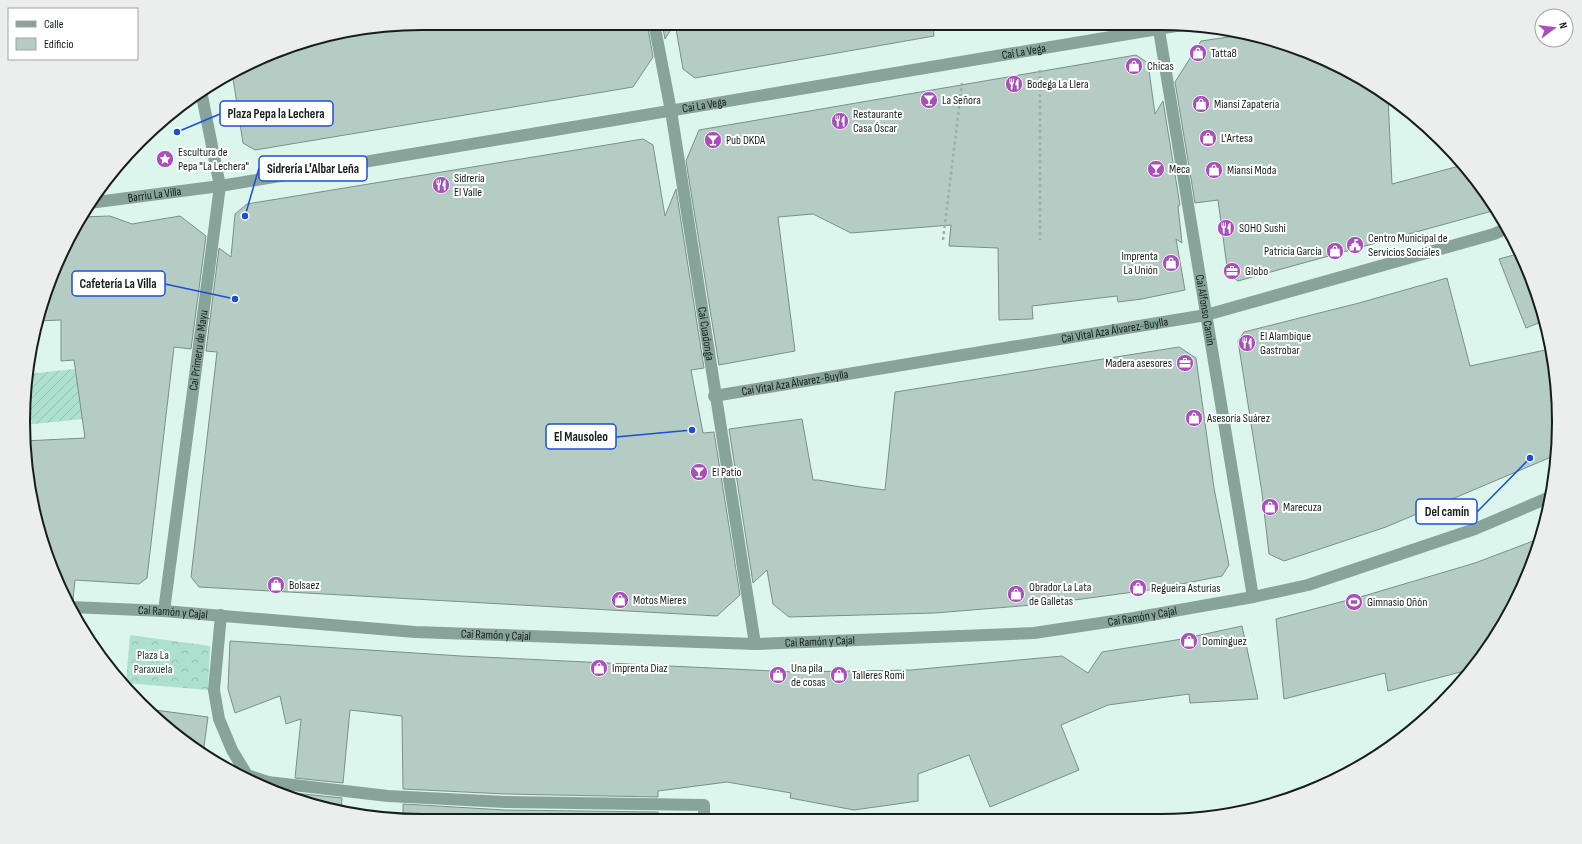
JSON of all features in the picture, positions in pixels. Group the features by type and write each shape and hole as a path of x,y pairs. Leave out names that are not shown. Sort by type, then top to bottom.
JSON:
{"street":[{"name":"Cai Cuadonga","path":"655,30 671,111 714,396 754,644"},
{"name":"Cai La Vega","path":"220,186 1040,49 1137,30"},
{"name":"Cai Alfonso Camín","path":"1159,30 1253,597"},
{"name":"Cai Primeru de Mayu","path":"164,611 220,186 203,97"},
{"name":"Barriu La Villa","path":"98,202 220,186"},
{"name":"Cai Vital Aza Álvarez-Buylla","path":"714,396 1206,315 1494,234 1502,231"},
{"name":"Cai Ramón y Cajal","path":"77,607 164,611 415,632 754,644 1034,633 1134,618 1253,597 1308,585 1461,534 1544,500"},
{"path":"221,616 214,690 219,719 232,750 245,772"},
{"path":"265,781 388,796 505,802 704,805 704,814"}],"path":[{"path":"1040,49 1040,240"},
{"path":"943,240 962,85 961,62"}],"green space":[{"path":"75,369 83,419 30,424 33,373"},
{"name":"Plaza La Paraxuela","path":"130,635 210,646 208,690 130,683 126,679"}],"building":[{"path":"648,30 653,57 633,87 255,150 243,143 233,79 272,60 321,43 371,33 396,31"},
{"path":"663,30 671,30 665,39"},
{"path":"676,30 934,30 934,36 695,78 683,69"},
{"path":"1230,37 1261,43 1310,60 1333,70 1356,83 1388,103 1392,184 1457,167 1471,183 1490,212 1238,281 1228,274 1218,200 1195,203 1175,82 1201,41"},
{"path":"1136,55 1148,63 1155,114 1163,101 1180,205 1178,206 1182,243 1176,239 1185,290 1142,299 1118,302 1117,296 1032,306 1033,319 999,320 998,248 949,246 951,225 851,233 813,214 778,217 795,351 719,365 686,161 699,130"},
{"path":"643,139 653,145 665,216 676,189 704,368 691,370 703,433 714,432 740,595 717,616 199,587 191,577 217,352 206,351 219,248 231,257 235,214 247,204"},
{"path":"110,216 132,224 180,216 206,236 191,349 174,347 147,578 139,584 75,580 73,600 60,572 43,523 33,473 31,441 85,438 74,360 61,361 61,320 43,321 60,272 70,249 88,217"},
{"path":"1515,255 1531,296 1539,323 1526,328 1499,259"},
{"path":"1447,278 1470,366 1545,350 1549,371 1551,396 1552,422 1550,457 1386,527 1284,561 1269,554 1262,493 1238,341 1244,332 1359,303"},
{"path":"1179,347 1196,358 1214,488 1229,565 1222,576 1156,589 1045,604 935,613 789,617 773,604 767,570 753,583 729,429 802,419 813,480 885,490 895,392"},
{"path":"1533,541 1512,595 1486,640 1462,672 1388,691 1385,673 1284,699 1276,619 1367,595 1475,563"},
{"path":"1242,626 1258,699 1190,703 1189,694 1108,705 1061,725 1079,770 990,807 969,755 918,774 918,801 854,810 790,798 791,793 727,782 658,791 658,797 505,794 403,789 402,716 350,710 343,783 295,778 301,719 286,724 280,696 235,713 228,689 230,641 461,656 794,672 911,670 1062,656 1088,673 1102,652 1182,639"},
{"path":"157,710 208,717 204,748 183,733"},
{"path":"297,793 342,798 341,805 321,801"},
{"path":"403,804 505,810 658,812 658,814 422,814 403,813"}],"place":[{"name":"Tatta8","path":"1198,53"},
{"name":"Chicas","path":"1134,66"},
{"name":"Bodega La Llera","path":"1014,84"},
{"name":"La Señora","path":"929,100"},
{"name":"Miansi Zapatería","path":"1201,104"},
{"name":"Restaurante Casa Óscar","path":"840,121"},
{"name":"Plaza Pepa la Lechera","path":"177,132"},
{"name":"L'Artesa","path":"1208,138"},
{"name":"Pub DKDA","path":"713,140"},
{"name":"Escultura de Pepa \"La Lechera\"","path":"165,159"},
{"name":"Meca","path":"1156,169"},
{"name":"Miansi Moda","path":"1214,170"},
{"name":"Sidrería El Valle","path":"441,185"},
{"name":"Sidrería L'Albar Leña","path":"245,216"},
{"name":"SOHO Sushi","path":"1226,228"},
{"name":"Centro Municipal de Servicios Sociales","path":"1355,245"},
{"name":"Patricia García","path":"1335,251"},
{"name":"Imprenta La Unión","path":"1171,263"},
{"name":"Globo","path":"1232,271"},
{"name":"Cafetería La Villa","path":"235,299"},
{"name":"El Alambique Gastrobar","path":"1247,343"},
{"name":"Madera asesores","path":"1185,363"},
{"name":"Asesoría Suárez","path":"1194,418"},
{"name":"El Mausoleo","path":"692,430"},
{"name":"Del camín","path":"1530,458"},
{"name":"El Patio","path":"699,472"},
{"name":"Marecuza","path":"1270,507"},
{"name":"Bolsaez","path":"276,585"},
{"name":"Regueira Asturias","path":"1138,588"},
{"name":"Obrador La Lata de Galletas","path":"1016,594"},
{"name":"Motos Mieres","path":"620,600"},
{"name":"Gimnasio Oñón","path":"1354,602"},
{"name":"Domínguez","path":"1189,641"},
{"name":"Imprenta Diaz","path":"599,668"},
{"name":"Una pila de cosas","path":"778,675"},
{"name":"Talleres Romi","path":"839,675"}]}
